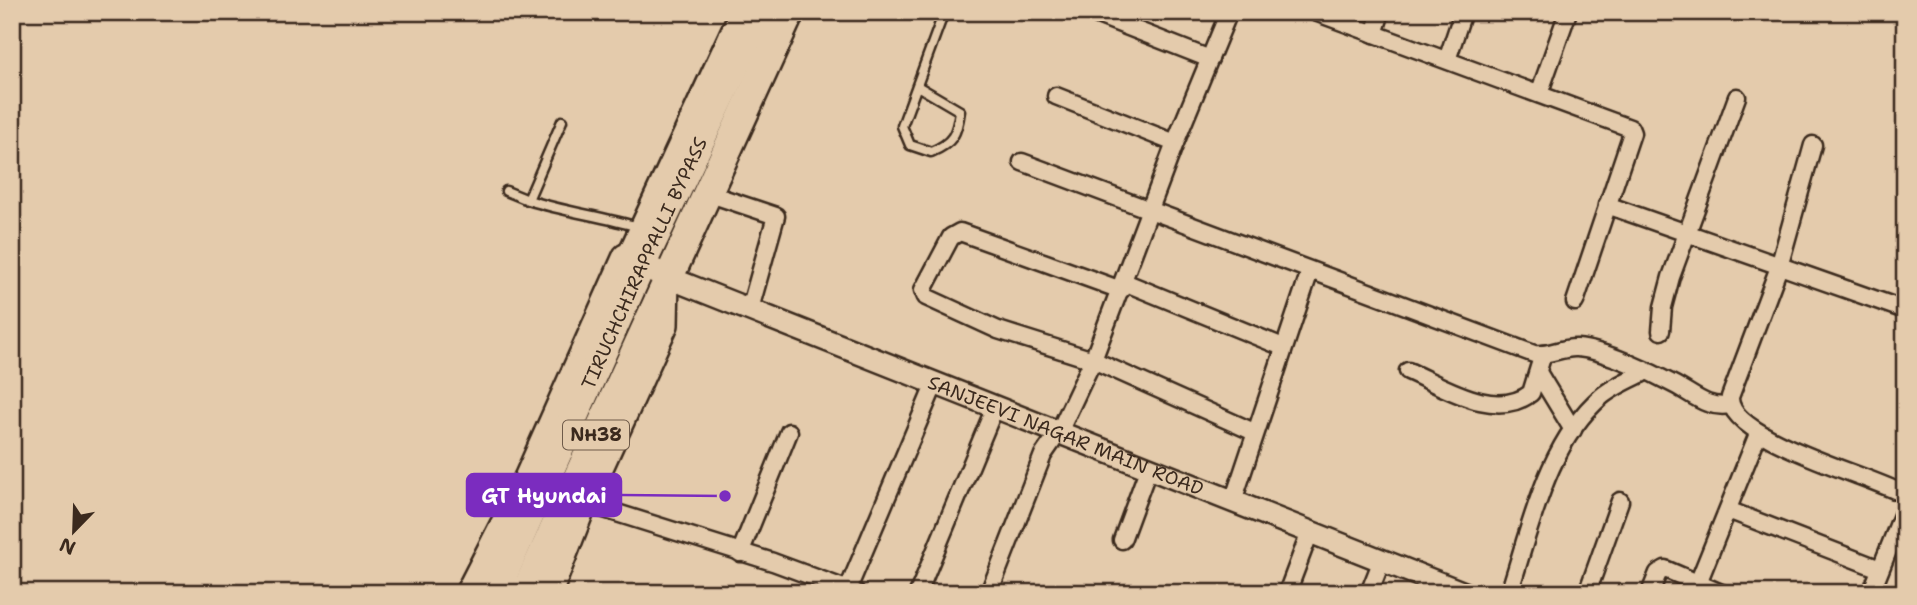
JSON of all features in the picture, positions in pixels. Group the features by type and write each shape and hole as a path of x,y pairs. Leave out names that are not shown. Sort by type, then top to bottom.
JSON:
{"highway":[{"name":"TIRUCHCHIRAPPALLI BYPASS","path":"495,593 761,12"},
{"name":"TIRUCHCHIRAPPALLI BYPASS","path":"525,593 644,266 707,192 790,12"}],"main road":[{"path":"550,593 585,503 666,325 644,266"},
{"path":"467,593 526,478 644,266"}],"street":[{"path":"644,266 638,226 738,12"},
{"path":"1090,12 1210,59"},
{"path":"989,593 1043,455 1059,432 1093,360 1175,143 1229,12"},
{"path":"1315,12 1632,130 1575,302"},
{"path":"1374,34 1381,12"},
{"path":"1447,60 1463,12"},
{"path":"1539,94 1568,12"},
{"path":"1056,96 1175,143"},
{"path":"1661,331 1663,307 1686,233 1737,97"},
{"path":"1812,145 1779,267 1730,397 1730,405 1737,417 1758,434 1905,495"},
{"path":"1022,162 1534,354 1577,348 1645,372 1675,385 1702,402 1720,407 1730,405"},
{"path":"707,192 776,216 750,309"},
{"path":"1607,205 1905,310"},
{"path":"1254,432 1093,360 976,321 926,297 923,290 951,237 960,232 1122,286 1283,347"},
{"name":"SANJEEVI NAGAR MAIN ROAD","path":"644,266 1382,560 1439,588 1464,593"},
{"path":"1233,501 1310,271"},
{"path":"1408,371 1494,404 1511,404 1531,393 1543,354"},
{"path":"1509,593 1544,487 1573,430 1606,393 1645,372"},
{"path":"1539,374 1573,430"},
{"path":"585,503 852,591 935,383"},
{"path":"918,593 995,407"},
{"path":"740,553 789,432"},
{"path":"1698,583 1758,434"},
{"path":"1122,540 1149,467"},
{"path":"1587,593 1620,501"},
{"path":"1871,593 1905,508"},
{"path":"1728,510 1880,569"},
{"path":"1287,593 1310,532"},
{"path":"1369,593 1382,560"},
{"path":"1650,593 1658,573 1665,569 1721,593"}],"lane":[{"path":"919,87 960,111 958,132 947,146 931,152 910,145 902,126 919,87 944,12"},
{"path":"528,200 562,121"},
{"path":"506,191 565,212 597,215 638,226"}],"place":[{"name":"GT Hyundai","path":"725,496"}]}
